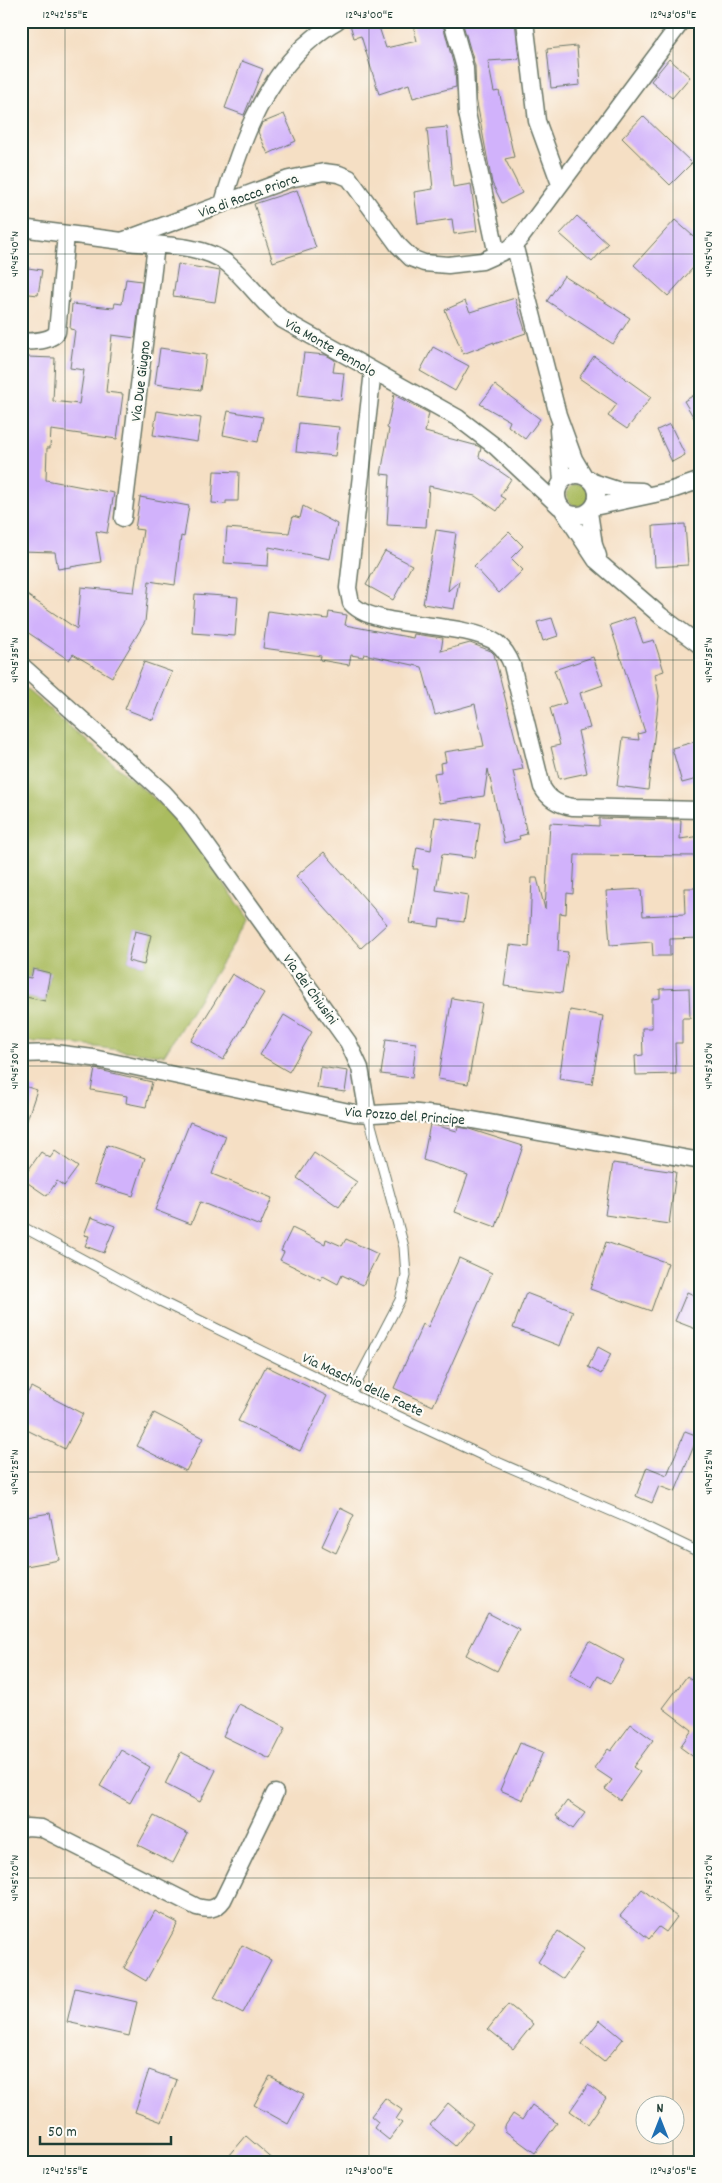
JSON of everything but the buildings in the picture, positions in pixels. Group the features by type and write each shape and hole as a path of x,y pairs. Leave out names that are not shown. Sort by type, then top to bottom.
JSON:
{"street":[{"path":"223,203 242,143 271,86 292,58 322,30 337,21"},
{"path":"452,21 466,74 466,106 497,255"},
{"path":"525,21 538,121 560,184"},
{"name":"Via di Rocca Priora","path":"21,228 122,241 300,176 324,172 335,173 352,182 392,238 411,258 430,265 473,263 497,255 514,244 682,21"},
{"path":"21,342 49,339 58,332 66,234"},
{"name":"Via Monte Pennolo","path":"122,241 194,250 218,257 235,270 263,302 283,320 458,418 485,438 562,508 596,560 614,578 701,646"},
{"path":"514,244 558,415 574,459 598,491 597,502 591,509"},
{"name":"Via Due Giugno","path":"123,518 156,245"},
{"path":"373,371 348,588 351,603 368,614 406,623 473,633 485,637 502,648 512,665 542,787 547,795 556,802 573,807 701,810"},
{"path":"558,415 560,485 557,495 562,508 577,516 591,509 669,491 701,480"},
{"name":"Via Monte Pennolo","path":"511,461 560,485"},
{"path":"560,485 572,475 626,491 669,491"},
{"name":"Via Monte Pennolo","path":"591,509 598,554 614,578"},
{"name":"Via dei Chiusini","path":"21,664 163,792 199,832 352,1048 360,1068 368,1114"},
{"name":"Via Pozzo del Principe","path":"21,1054 54,1053 93,1058 348,1112 368,1114 408,1112 456,1117 701,1161"},
{"path":"21,1829 28,1827 41,1828 197,1907 210,1909 220,1904 223,1900 275,1793"}],"lane":[{"name":"Via dei Chiusini","path":"351,1394 400,1300 406,1276 404,1247 368,1114"},
{"name":"Via Maschio delle Faete","path":"21,1226 160,1301 351,1394 488,1458 632,1520 701,1553"}],"green space":[{"path":"578,484 586,487 589,495 586,503 578,506 570,503 567,495 570,487"},
{"path":"21,685 163,806 191,837 249,919 164,1055 75,1044 21,1042 21,996 45,1001 50,973 33,969 31,978 25,977 21,993","holes":["135,931 151,935 144,965 128,961"]}]}
